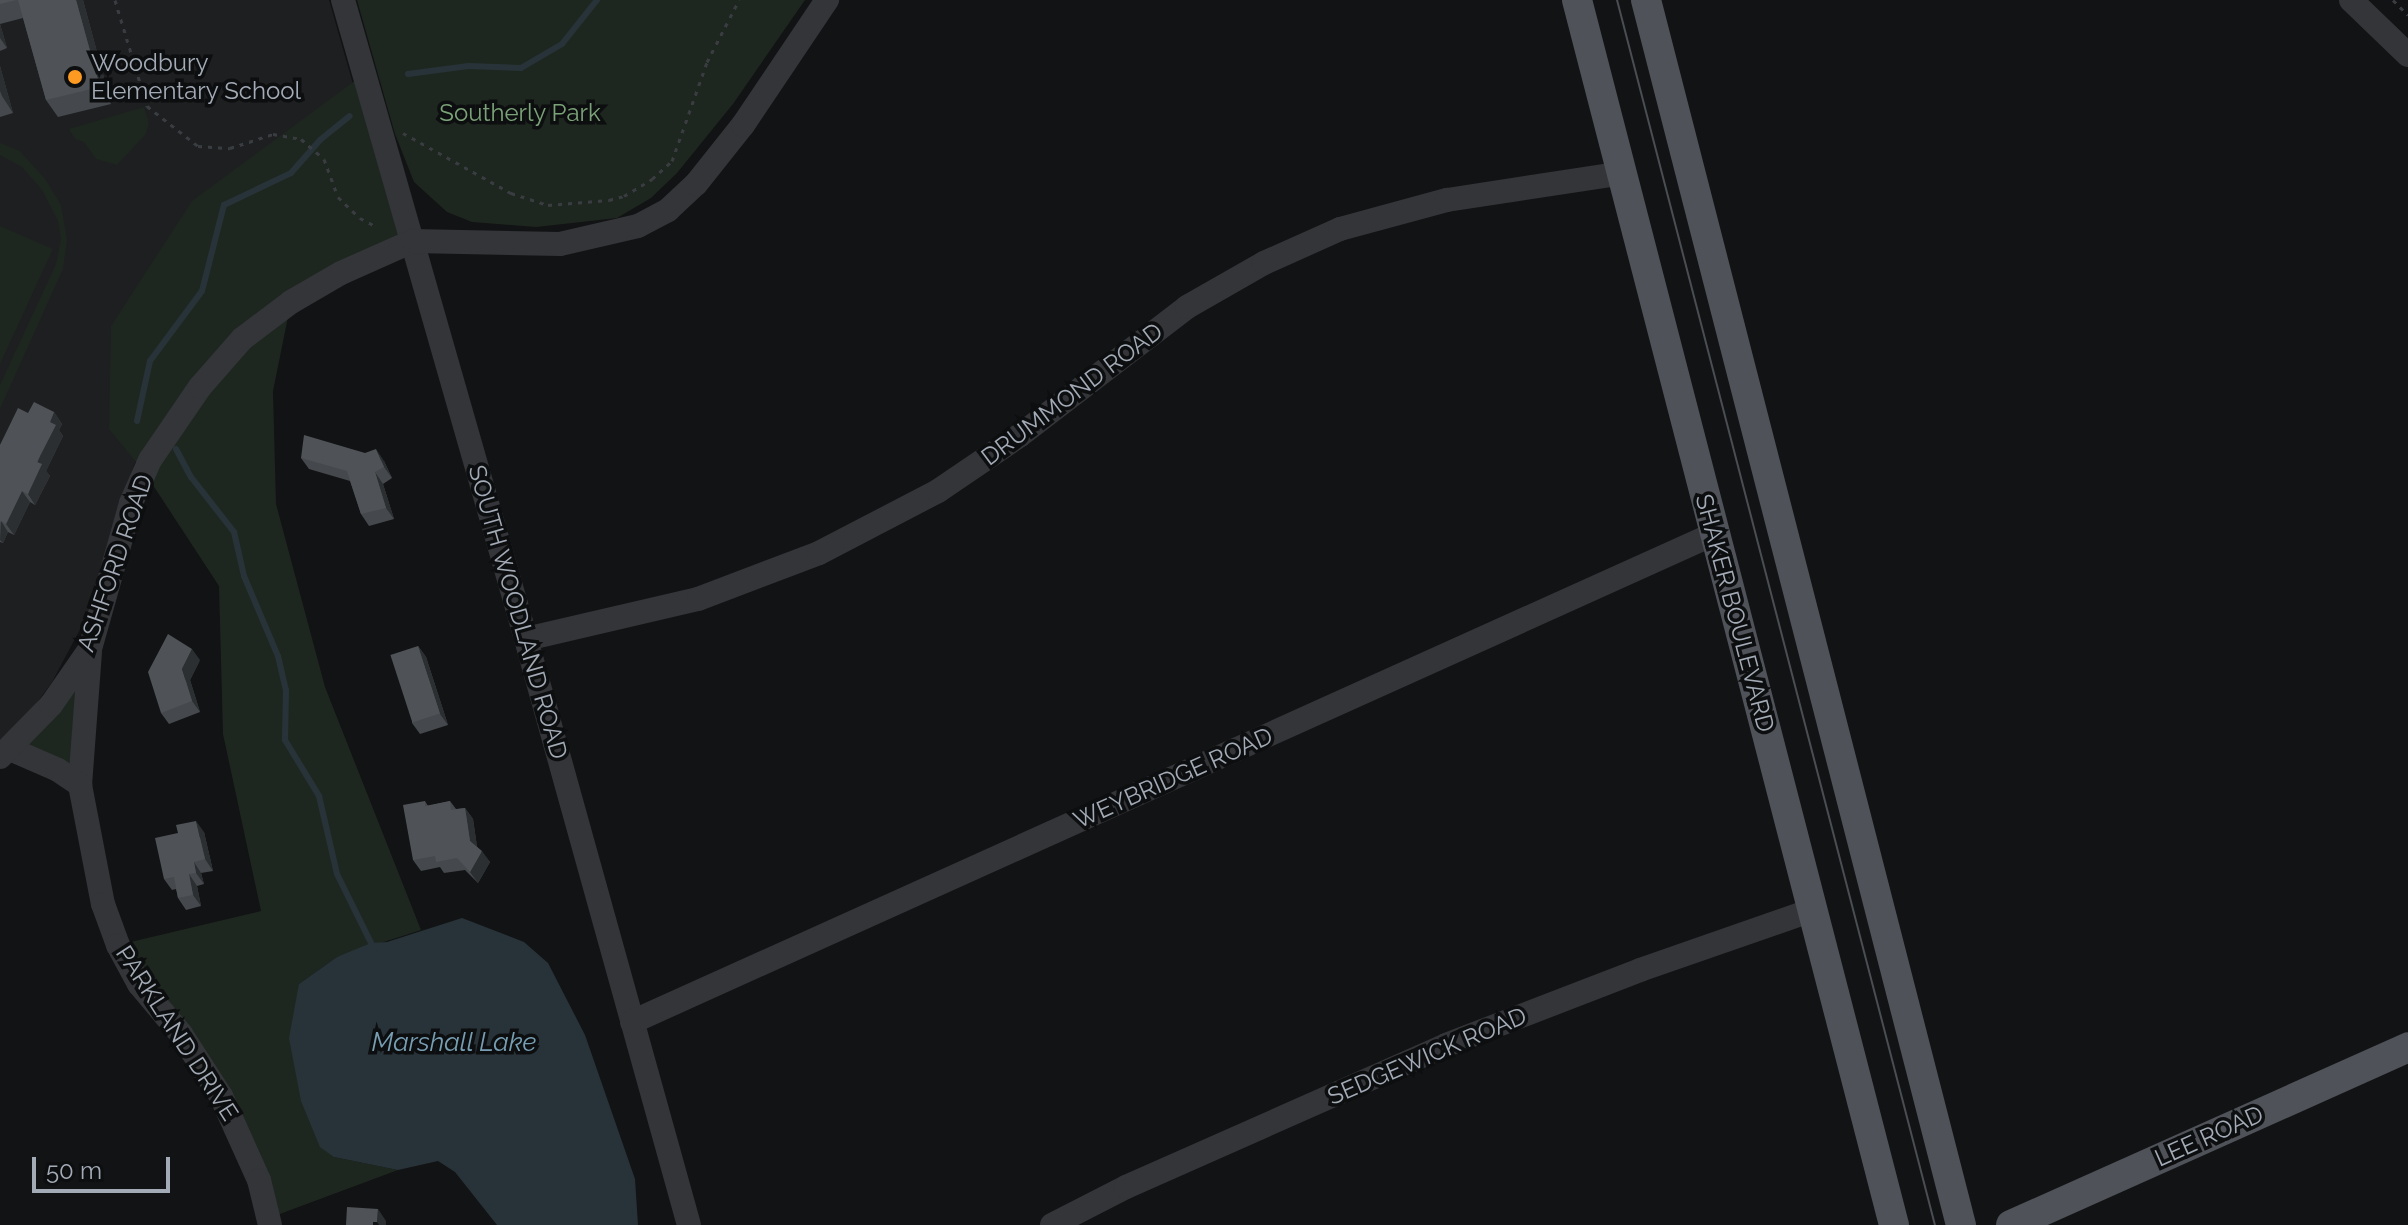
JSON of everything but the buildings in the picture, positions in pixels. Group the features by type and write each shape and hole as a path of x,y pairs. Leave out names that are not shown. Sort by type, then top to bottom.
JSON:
{"main road":[{"name":"SHAKER BOULEVARD","path":"1577,0 1894,1225"},
{"path":"1646,0 1961,1225"},
{"name":"LEE ROAD","path":"2011,1225 2408,1047"}],"street":[{"name":"SOUTH WOODLAND ROAD","path":"343,0 364,74 392,132 413,241 689,1225"},
{"path":"413,241 560,244 638,226 668,210 696,184 743,125 827,0"},
{"path":"2351,0 2408,55"},
{"name":"DRUMMOND ROAD","path":"526,639 698,599 819,553 938,491 1019,436 1187,307 1264,263 1340,229 1447,200 1623,173"},
{"name":"ASHFORD ROAD","path":"80,785 58,770 5,753 51,705 90,649 131,503 150,460 200,387 254,330 291,302 329,280 413,241"},
{"name":"WEYBRIDGE ROAD","path":"632,1022 1714,534"},
{"name":"PARKLAND DRIVE","path":"90,649 80,785 103,904 118,945 139,984 181,1034 221,1096 259,1180 270,1225"},
{"name":"SEDGEWICK ROAD","path":"1052,1225 1126,1187 1446,1045 1640,970 1812,910"}],"path":[{"path":"115,0 144,103 194,143 230,148 268,135 301,139 324,159 338,197 360,218 377,227"},
{"path":"392,132 511,193 548,205 624,196 652,179 672,161 707,62 739,0"},
{"path":"2393,0 2408,15"}],"shaded area":[{"path":"0,0 329,0 390,214 168,401 134,465 85,620 52,682 31,711 0,740"}],"green space":[{"name":"Southerly Park","path":"357,0 805,0 733,104 677,173 651,198 617,218 536,227 472,222 447,212 414,182 395,134"},
{"path":"364,74 413,241 291,302 273,391 276,504 325,687 421,930 337,957 299,984 334,1157 398,1170 269,1218 259,1180 118,945 261,911 223,734 219,586 145,473 109,429 111,326 192,201"},
{"path":"144,107 149,123 146,134 117,165 96,159 84,142 75,139 69,129"},
{"path":"0,143 20,151 45,179 61,205 67,240 63,269 0,409 0,385 56,264 61,239 58,221 42,190 22,167 0,155"},
{"path":"0,226 53,249 0,364"},
{"path":"90,649 80,785 10,749"}],"water":[{"name":"Marshall Lake","path":"462,918 524,942 548,963 585,1035 635,1179 638,1225 497,1225 455,1172 438,1161 398,1170 334,1157 320,1147 301,1101 289,1038 299,984 337,957 371,943 387,942"}],"waterway":[{"path":"408,74 468,66 521,68 562,44 597,0"},
{"path":"137,421 150,361 202,291 224,205 291,173 320,140 350,116"},
{"path":"176,449 191,477 234,532 244,576 278,656 286,690 285,740 319,796 337,874 374,949"}],"tram line":[{"path":"1617,0 1935,1225"}],"place":[{"name":"Woodbury Elementary School","path":"75,77"}]}
